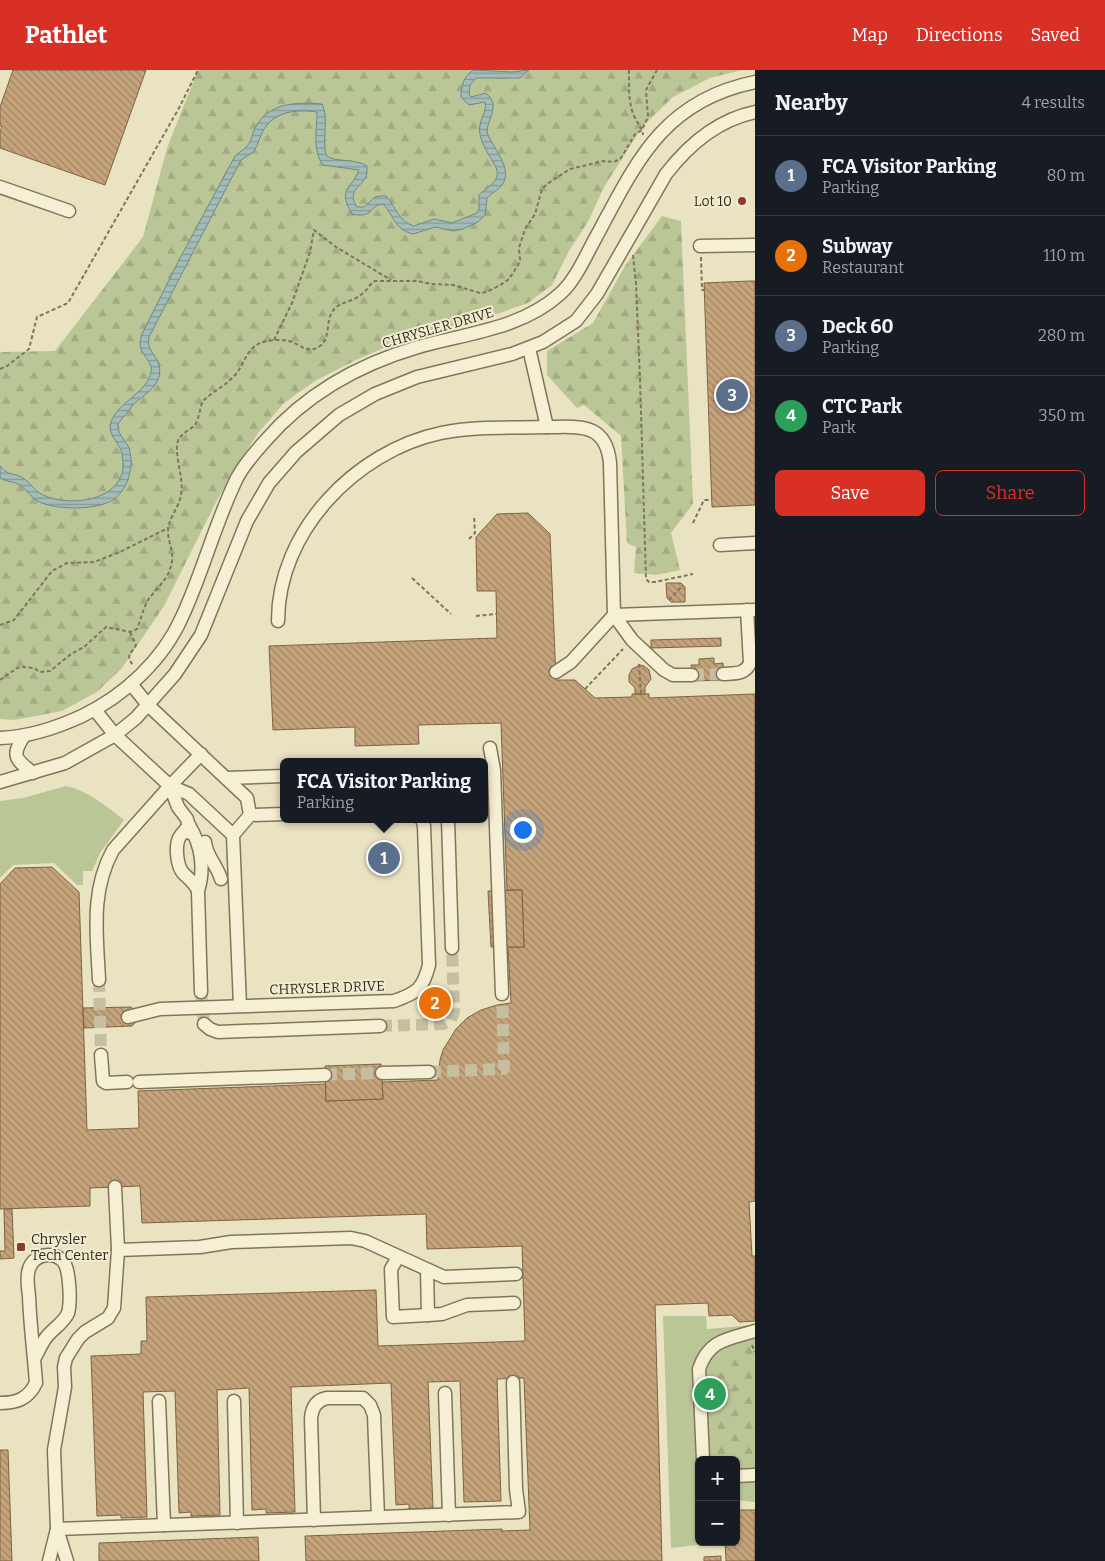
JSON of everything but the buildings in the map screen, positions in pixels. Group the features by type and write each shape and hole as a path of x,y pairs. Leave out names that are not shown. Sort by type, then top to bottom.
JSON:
{"street":[{"name":"CHRYSLER DRIVE","path":"0,738 24,736 66,724 95,710 131,684 147,669 164,648 181,620 238,476 265,441 284,421 325,388 371,364 420,346 491,329 538,310 562,292 576,274 629,175 645,149 661,131 697,103 719,93 755,82"},
{"path":"0,782 65,763 115,735 136,718 148,705 175,674 201,635 247,521 269,483 296,452 339,415 375,394 417,377 512,354 529,348 543,342 576,321 597,294 666,174 680,156 698,139 721,124 755,112"},
{"path":"0,187 69,211"},
{"path":"700,250 755,244"},
{"path":"529,348 547,427"},
{"path":"278,621 284,581 296,547 306,530 335,492 362,469 392,450 441,433 472,429 583,427 591,430 604,441 608,448 611,482 614,615 632,640 664,670 674,675 692,675"},
{"path":"720,545 755,543"},
{"path":"556,672 570,662 614,615 751,610 750,663 748,669 742,673 723,674"},
{"path":"131,684 148,705 247,798 250,815"},
{"path":"95,710 115,735 170,786 188,794 233,835"},
{"path":"24,736 16,750 16,757 34,773"},
{"path":"490,748 489,770 502,994"},
{"path":"99,980 96,908 102,874 113,850 201,754"},
{"path":"226,778 280,776"},
{"path":"170,786 178,807 196,836 202,879 193,883"},
{"path":"240,1006 233,835 250,815 280,814"},
{"path":"186,819 196,823 202,830 205,836 207,853 218,868 221,879"},
{"path":"186,819 178,844 178,864 193,883 201,992"},
{"name":"CHRYSLER DRIVE","path":"128,1017 160,1009 394,1001 413,994 425,980 429,965 423,823"},
{"path":"448,823 452,948"},
{"path":"204,1024 218,1032 380,1026"},
{"path":"101,1055 103,1081 106,1083 325,1076"},
{"path":"382,1073 429,1072"},
{"path":"49,1561 57,1529 54,1450 65,1387 64,1367 66,1358 78,1339 85,1332 108,1318 114,1308 118,1250 115,1187"},
{"path":"118,1250 200,1247 231,1242 351,1238 365,1241 444,1277 516,1274"},
{"path":"0,1403 16,1402 28,1396 36,1383 29,1308 29,1269 35,1259 53,1255 63,1262 66,1267 69,1307 67,1315 45,1339 34,1359"},
{"path":"398,1257 391,1269 393,1317 442,1314 466,1305 514,1303"},
{"path":"426,1270 428,1315"},
{"path":"703,1456 699,1369 702,1360 707,1352 722,1341 755,1331"},
{"path":"57,1529 519,1512 516,1489 512,1382"},
{"path":"445,1393 449,1515"},
{"path":"314,1520 311,1418 315,1404 326,1398 363,1398 372,1408 374,1416 378,1517"},
{"path":"159,1400 164,1525"},
{"path":"234,1400 237,1522"},
{"path":"740,1476 755,1475"},
{"path":"57,1529 68,1561"}],"path":[{"path":"0,369 7,366 29,349 37,317 68,303 179,108 198,70"},
{"path":"629,70 629,92 633,115 642,130"},
{"path":"273,341 292,304 310,252 314,230 336,247 393,281"},
{"path":"700,250 702,290 704,290"},
{"path":"633,255 640,379 646,579 649,582 655,582 694,574"},
{"path":"693,523 704,500 712,500"},
{"path":"470,539 475,533 474,516"},
{"path":"0,625 14,620 52,571 67,563 94,562 103,559 168,528"},
{"path":"412,578 451,614"},
{"path":"669,600 683,585"},
{"path":"476,616 496,614"},
{"path":"130,632 136,645 129,659 134,664"},
{"path":"585,689 627,646"},
{"path":"639,661 641,694"}],"green space":[{"path":"198,70 742,70 710,78 673,97 643,126 604,187 589,220 569,251 552,285 528,303 497,314 407,338 356,360 315,381 284,403 259,432 238,464 217,500 164,606 122,668 97,692 62,711 14,720 0,719 0,352 55,351 143,237 167,148"},
{"path":"662,216 681,221 693,504 671,533 680,570 656,575 634,573 636,547 627,543 621,436 584,405 577,408 547,375 547,351 593,323 625,266"},
{"path":"66,786 90,795 124,820 100,853 92,871 83,871 83,885 77,885 54,863 13,865 0,878 0,801 23,798"},
{"path":"663,1316 706,1316 707,1329 755,1325 755,1502 740,1500 740,1456 695,1456 695,1545 671,1548"},
{"path":"755,1340 755,1454 718,1456 712,1427 707,1373 729,1350"}],"water":[{"path":"474,70 512,72 529,70 520,78 476,78 470,85 469,94 471,97 486,93 493,102 487,132 501,158 505,172 502,185 487,198 485,215 478,222 463,229 453,231 435,227 413,234 406,232 398,225 383,204 364,215 352,214 348,206 346,194 359,170 323,165 316,146 317,112 301,111 279,116 266,126 254,151 241,160 149,337 150,349 159,365 159,378 156,384 133,405 118,424 120,434 129,448 131,460 127,483 122,491 113,500 97,506 78,508 58,507 38,501 18,484 0,478 0,466 7,472 23,478 43,495 65,501 78,501 102,495 112,489 119,480 123,469 122,454 111,433 110,426 115,415 149,379 151,372 150,363 140,347 142,334 235,156 249,144 254,130 261,119 276,108 303,103 322,104 325,116 326,155 334,159 357,162 367,166 365,179 356,189 353,197 357,207 364,207 376,197 386,196 401,218 414,226 434,219 452,223 477,213 479,209 479,195 494,182 497,170 481,137 480,125 485,102 469,105 461,97 464,81"}],"tunnel":[{"path":"692,675 723,674"},
{"path":"380,1026 443,1024 451,1020 454,1011 452,948"},
{"path":"99,980 101,1055"},
{"path":"201,992 204,1024"},
{"path":"429,1072 504,1069 502,994"},
{"path":"325,1075 382,1073"}],"place":[{"name":"Lot 10","path":"742,201"},
{"name":"Deck 60","path":"732,395"},
{"name":"FCA Visitor Parking","path":"384,858"},
{"name":"Subway","path":"435,1003"},
{"name":"Chrysler Tech Center","path":"21,1247"},
{"name":"CTC Park","path":"710,1394"}]}
